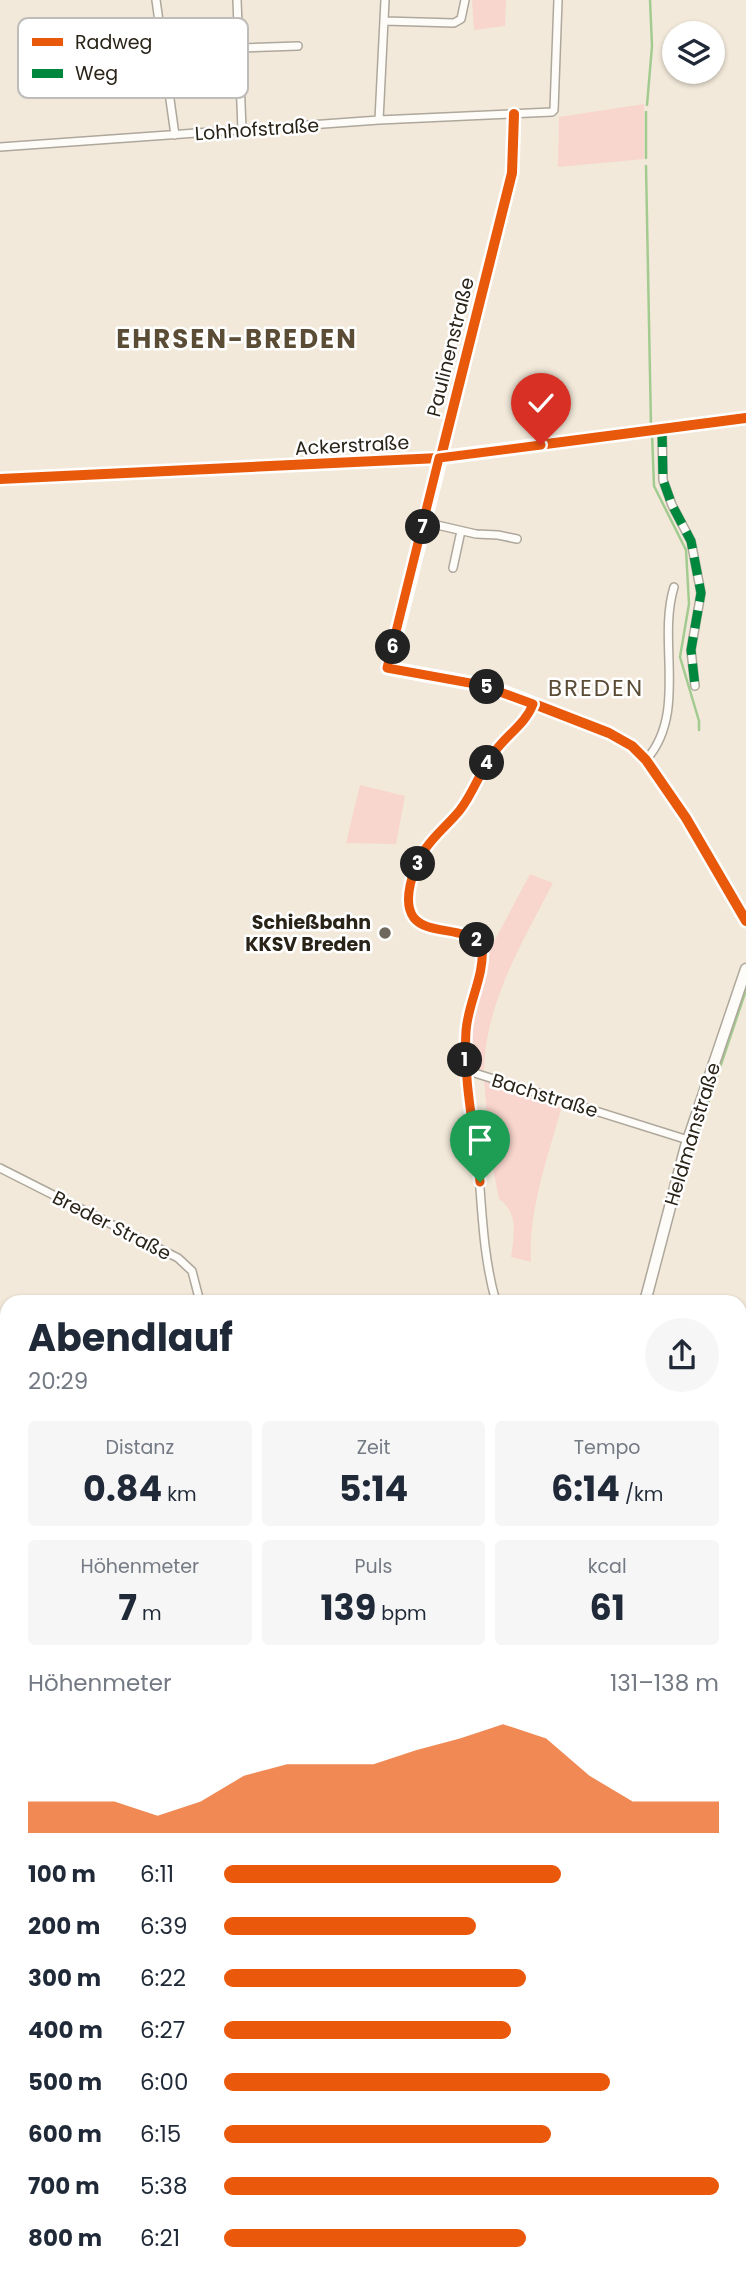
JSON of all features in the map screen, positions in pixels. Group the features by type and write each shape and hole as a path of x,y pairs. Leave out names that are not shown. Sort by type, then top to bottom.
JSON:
{"main road":[{"name":"Heldmanstraße","path":"647,1295 688,1140 746,969"}],"street":[{"path":"156,0 159,18"},
{"path":"237,0 238,18"},
{"path":"379,120 385,0"},
{"path":"384,20 454,23 461,19 465,0"},
{"path":"514,114 554,110 558,0"},
{"path":"248,48 298,46"},
{"path":"170,98 175,135"},
{"path":"241,98 242,130"},
{"name":"Lohhofstraße","path":"0,147 379,120 514,114"},
{"name":"Paulinenstraße","path":"514,114 512,173 387,668 481,685 533,704"},
{"name":"Ackerstraße","path":"0,479 439,458 746,418"},
{"path":"662,429 663,480 672,505 691,541 701,593 691,650 695,686"},
{"path":"424,522 461,531 517,539"},
{"path":"453,568 461,531"},
{"path":"646,760 659,735 668,707 667,608 674,587"},
{"path":"465,1070 467,1027 480,972 482,946 468,935 423,925 415,919 409,903 411,885 424,851 461,809 491,756 529,714 533,704 620,738 646,760 686,818 746,921"},
{"name":"Bachstraße","path":"495,1295 486,1249 476,1141 465,1070 688,1140"},
{"name":"Breder Straße","path":"0,1168 178,1258 192,1271 198,1295"}],"shaded area":[{"path":"472,0 506,0 505,26 474,30"},
{"path":"644,104 644,159 558,167 559,117"},
{"path":"360,785 405,796 396,844 346,843"},
{"path":"530,874 553,883 507,974 498,998 486,1047 484,1072 468,1066 469,1030 487,955"},
{"path":"484,1078 563,1102 536,1202 531,1262 511,1257 514,1225 510,1211 499,1199 490,1153"}],"waterway":[{"path":"647,105 652,46 650,0"},
{"path":"646,112 646,158"},
{"path":"646,166 651,427"},
{"path":"652,433 654,486 686,550 689,604 680,657 699,721 699,730"},
{"path":"696,1139 746,990"}],"marked path":[{"path":"662,429 663,480 672,505 691,541 701,593 691,650 695,686"}],"cycle path":[{"path":"514,114 512,173 388,668 481,685 609,733 632,746 646,760 686,818 746,921"},
{"path":"0,479 439,458 746,418"}],"place":[{"name":"Schießbahn KKSV Breden","path":"385,933"}],"district":[{"name":"EHRSEN-BREDEN","path":"237,339"},
{"name":"BREDEN","path":"596,688"}],"route":[{"path":"480,1182 465,1070 467,1027 483,956 482,946 468,935 423,925 415,919 409,903 411,885 424,851 461,809 491,756 529,714 533,704 481,685 387,668 439,458 541,445"}]}
